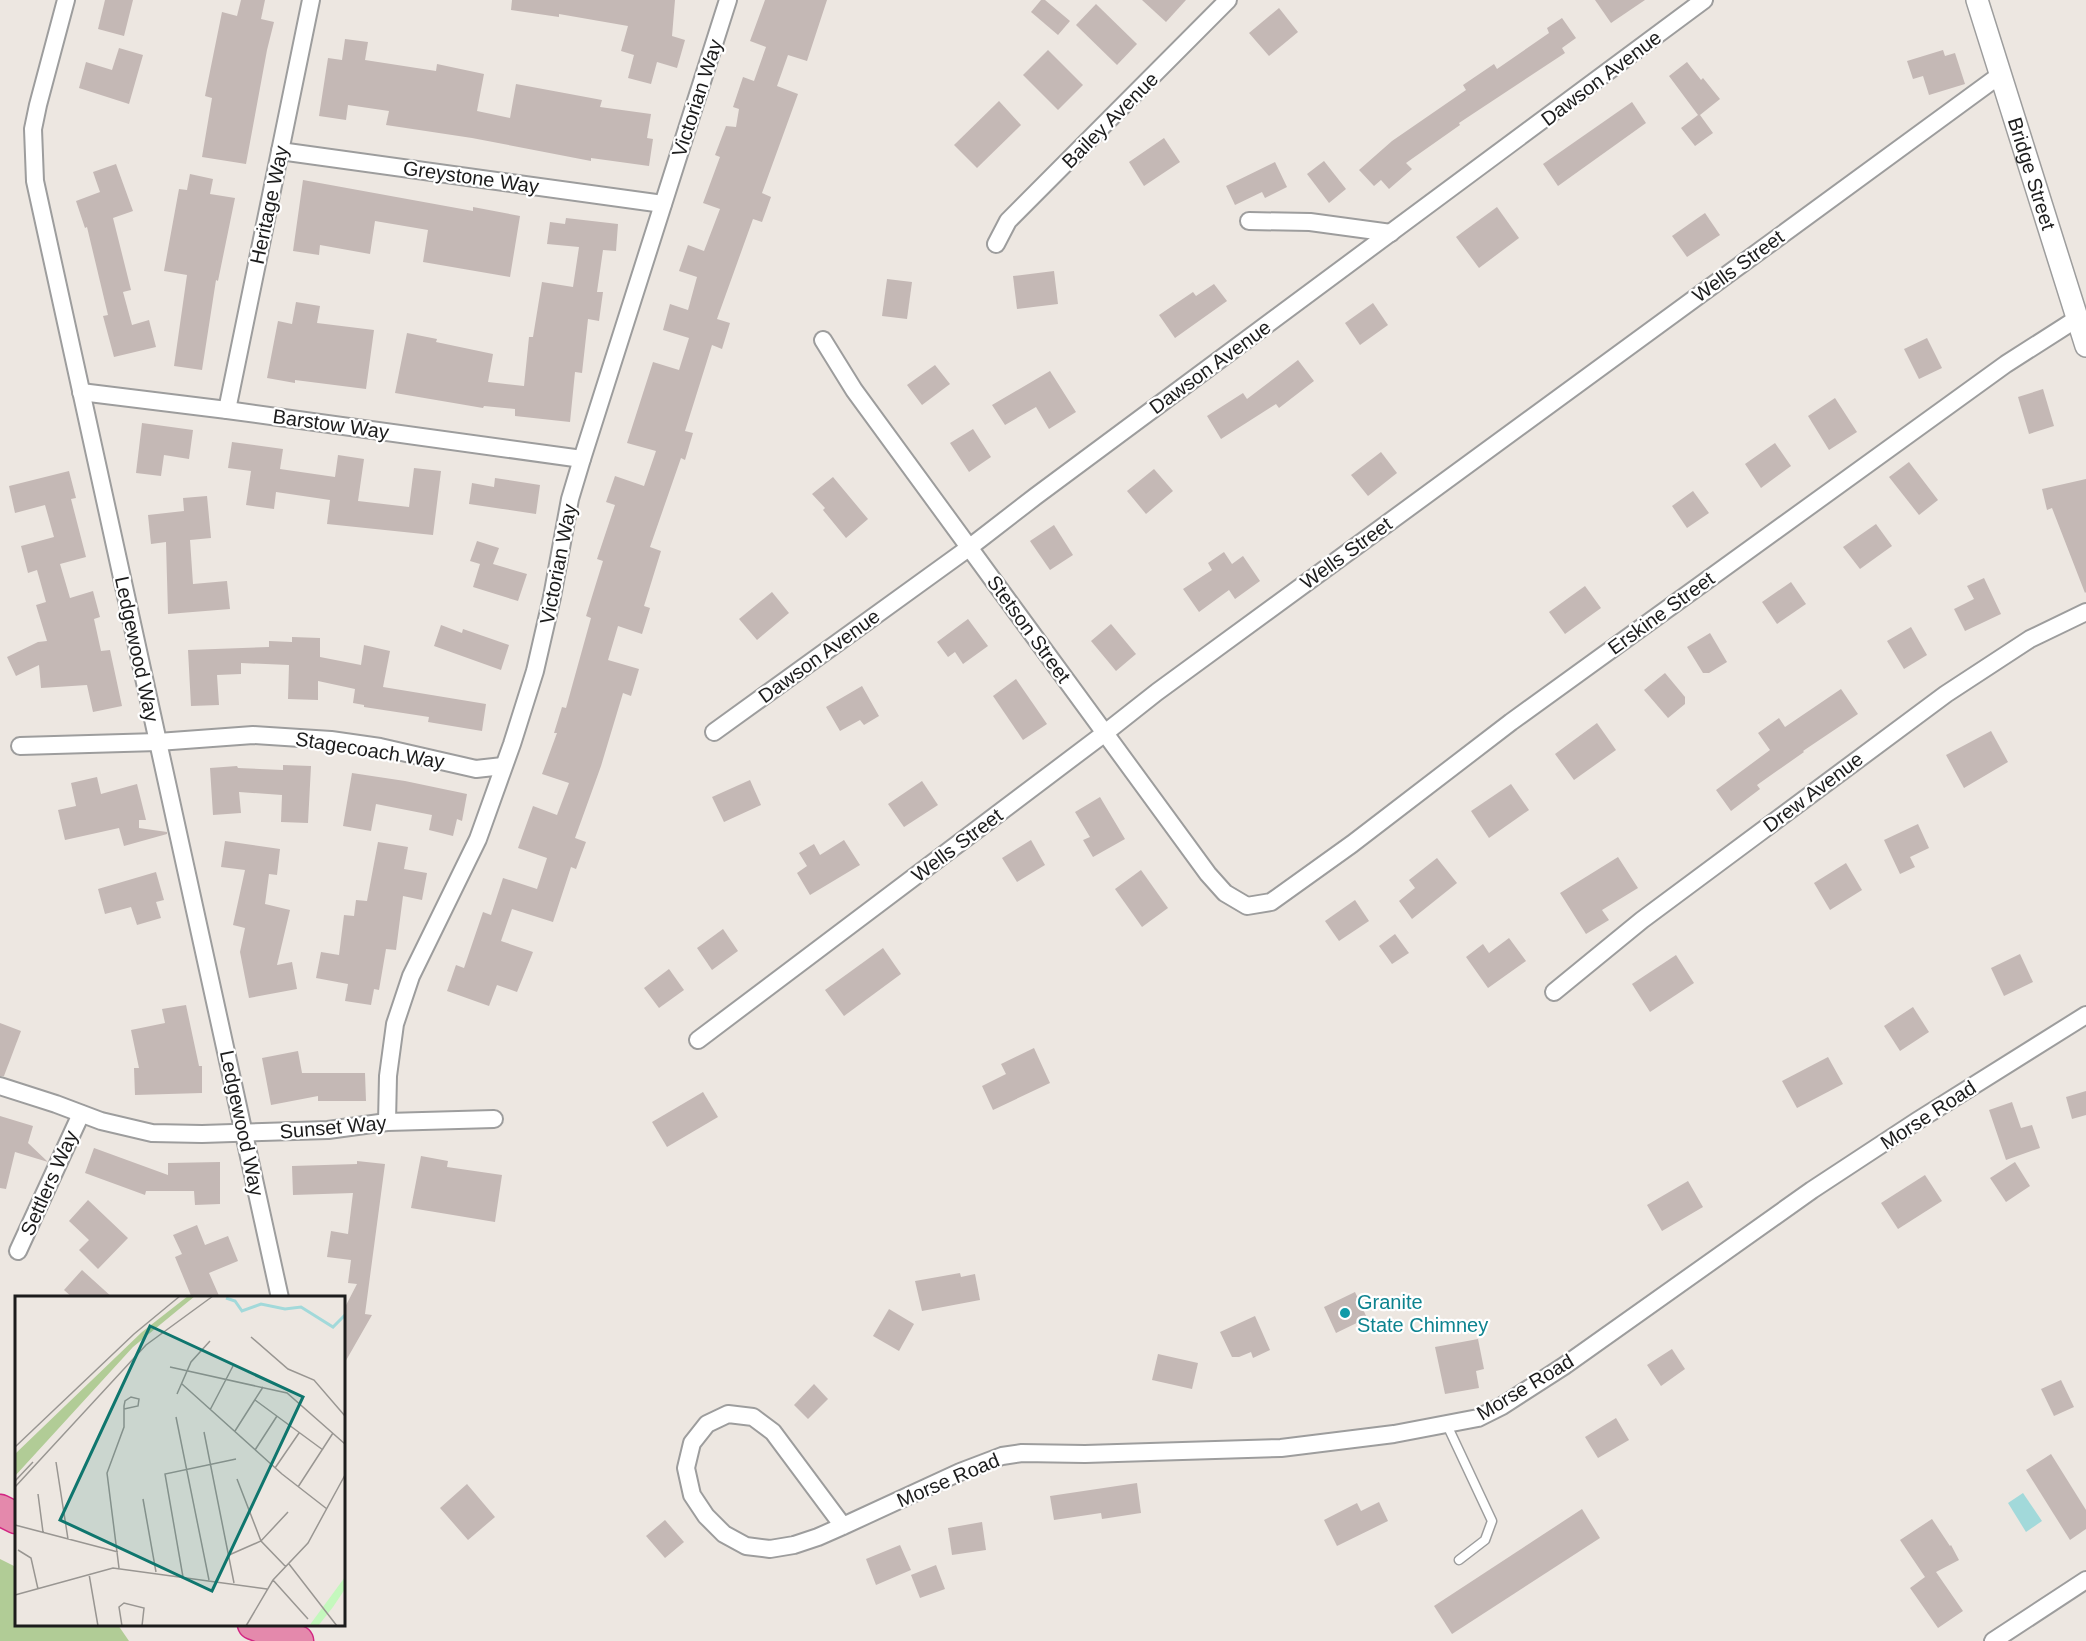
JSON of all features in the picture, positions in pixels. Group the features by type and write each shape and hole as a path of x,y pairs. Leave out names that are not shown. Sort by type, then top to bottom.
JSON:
{"highway":[{"path":"0,1510 15,1518"},
{"path":"258,1626 298,1641"}],"street":[{"name":"Ledgewood Way","path":"66,0 33,129 35,181 280,1296"},
{"name":"Heritage Way","path":"227,410 311,0"},
{"name":"Victorian Way","path":"387,1122 388,1076 395,1024 411,976 478,838 535,671 552,597 570,499 728,0"},
{"name":"Bailey Avenue","path":"996,244 1008,221 1228,0"},
{"name":"Bridge Street","path":"1977,0 2086,345"},
{"name":"Dawson Avenue","path":"714,732 970,547 1035,496 1702,1"},
{"name":"Wells Street","path":"698,1040 1157,692 2000,75"},
{"name":"Greystone Way","path":"280,151 663,204"},
{"path":"1249,221 1310,222 1391,233"},
{"name":"Erskine Street","path":"1247,906 1271,902 1352,844 1511,722 2006,364 2078,318"},
{"name":"Stetson Street","path":"824,340 854,390 1208,874 1225,893 1247,906"},
{"name":"Barstow Way","path":"81,392 582,459"},
{"name":"Drew Avenue","path":"1554,992 1642,920 1946,694 2030,639 2086,612"},
{"name":"Stagecoach Way","path":"21,746 158,742 253,735 331,740 380,747 476,769 503,766"},
{"name":"Morse Road","path":"843,1526 773,1432 753,1417 728,1414 707,1424 692,1443 686,1468 692,1495 706,1516 724,1534 746,1546 770,1549 794,1545 818,1537 843,1526 960,1472 1002,1456 1023,1453 1085,1454 1281,1448 1394,1434 1478,1418 1564,1366 1812,1190 2086,1015"},
{"name":"Sunset Way","path":"0,1086 101,1121 152,1133 328,1130 387,1122 494,1119"},
{"name":"Settlers Way","path":"18,1251 81,1114"},
{"path":"1993,1641 2086,1580"}],"lane":[{"path":"1447,1425 1492,1521 1485,1540 1459,1560"}],"green space":[{"path":"0,1559 15,1566 15,1626 119,1626 129,1641 0,1641"}],"water":[{"path":"2023,1493 2042,1521 2026,1532 2008,1503"}],"building":[{"path":"105,0 133,0 124,36 98,29"},
{"path":"241,0 265,0 261,19 274,22 246,164 202,157 212,98 205,96 222,12 237,16"},
{"path":"512,0 675,0 672,36 685,40 677,68 657,62 651,84 628,78 634,55 621,51 628,26 559,14 559,17 511,10"},
{"path":"765,0 827,0 807,61 788,55 777,86 798,94 762,193 771,197 762,222 753,219 717,319 730,323 722,349 712,345 685,431 693,433 685,460 681,458 650,547 661,551 644,606 650,608 642,634 618,626 608,660 639,669 631,696 623,693 601,766 575,838 586,842 576,869 571,867 553,922 512,909 501,941 533,952 517,992 497,985 489,1006 447,991 456,965 464,968 483,912 491,915 503,878 537,889 547,858 518,848 533,806 557,815 569,783 542,774 557,733 554,733 562,707 566,708 591,618 586,616 603,561 597,559 615,505 606,502 615,476 644,486 656,451 627,443 653,362 679,370 689,338 663,330 670,304 688,310 697,277 679,271 688,245 704,251 720,209 703,203 720,157 715,155 726,126 736,127 739,109 733,107 743,77 754,81 766,47 750,41"},
{"path":"1041,0 1045,0 1070,21 1058,35 1031,12"},
{"path":"1142,0 1186,0 1166,22"},
{"path":"1595,0 1645,0 1611,23"},
{"path":"1096,4 1137,44 1117,65 1076,25"},
{"path":"1279,8 1298,32 1269,56 1249,33"},
{"path":"1562,18 1576,38 1562,48 1565,53 1459,123 1460,125 1406,163 1412,169 1389,189 1381,180 1374,186 1359,170 1392,141 1466,90 1463,85 1494,64 1497,69 1549,33 1547,28"},
{"path":"345,39 368,42 365,60 436,71 437,64 484,74 477,111 510,118 516,84 602,100 600,107 651,114 647,138 653,139 649,166 591,158 591,161 472,138 386,125 389,111 348,105 346,120 319,116 328,58 342,60"},
{"path":"119,48 143,55 129,104 79,88 86,62 112,70"},
{"path":"1048,50 1083,85 1058,110 1023,75"},
{"path":"1943,50 1945,56 1955,53 1965,84 1929,95 1923,76 1913,79 1907,61"},
{"path":"1687,62 1720,99 1700,115 1713,133 1695,146 1681,128 1698,115 1669,76"},
{"path":"999,101 1021,125 977,168 954,145"},
{"path":"1632,102 1646,123 1558,186 1543,164"},
{"path":"1164,138 1180,162 1144,186 1129,162"},
{"path":"1324,161 1346,189 1329,203 1307,174"},
{"path":"1275,162 1287,187 1265,198 1262,192 1235,205 1226,186"},
{"path":"116,164 133,211 113,218 131,290 123,292 132,325 149,320 156,347 114,357 103,316 108,315 87,227 85,228 76,201 100,192 93,172"},
{"path":"190,174 213,179 210,194 235,198 218,281 216,280 202,370 174,366 187,275 164,271 179,189 187,190"},
{"path":"303,180 473,211 473,207 520,216 510,277 423,262 428,230 375,221 370,254 320,245 319,255 293,251"},
{"path":"1497,207 1519,238 1479,268 1456,237"},
{"path":"1705,213 1720,235 1687,257 1672,236"},
{"path":"566,218 618,224 616,251 603,250 597,292 603,292 599,321 588,319 582,373 575,372 570,422 515,416 515,409 484,406 483,408 395,393 407,333 437,339 436,342 493,354 488,382 524,386 529,337 533,337 542,282 573,287 579,247 547,244 550,222 565,224"},
{"path":"1054,271 1058,304 1017,309 1013,276"},
{"path":"887,279 912,282 907,319 882,316"},
{"path":"1214,284 1227,301 1175,338 1159,315 1193,292 1196,296"},
{"path":"296,302 320,306 317,323 374,330 366,389 295,380 295,383 267,378 278,321 292,324"},
{"path":"1373,303 1388,325 1360,345 1345,323"},
{"path":"1927,338 1942,368 1919,379 1904,349"},
{"path":"1298,360 1314,381 1279,408 1276,404 1221,439 1207,416 1243,393 1247,399"},
{"path":"935,365 950,384 922,405 907,385"},
{"path":"1050,371 1076,412 1049,429 1036,407 1005,425 992,405"},
{"path":"2043,389 2054,426 2029,434 2018,397"},
{"path":"1835,398 1857,432 1829,450 1808,416"},
{"path":"142,423 193,430 189,459 164,455 161,476 136,473"},
{"path":"973,429 991,457 969,472 950,443"},
{"path":"232,442 283,449 280,469 335,477 338,455 364,459 358,501 409,507 414,468 441,471 433,535 327,524 330,500 276,492 274,509 246,505 251,471 228,468"},
{"path":"1775,443 1791,466 1761,488 1745,464"},
{"path":"1381,452 1397,473 1368,496 1351,475"},
{"path":"1909,462 1938,500 1919,515 1889,477"},
{"path":"1154,469 1173,491 1146,514 1127,491"},
{"path":"69,471 76,498 71,499 86,557 60,564 70,598 93,591 100,617 94,619 101,651 110,650 122,706 93,712 87,685 41,688 39,665 16,676 7,657 38,642 47,641 36,605 46,602 37,570 28,573 21,546 54,537 45,505 15,513 9,486"},
{"path":"833,477 868,519 846,538 812,494"},
{"path":"495,478 540,485 536,514 469,504 472,483 494,487"},
{"path":"2086,479 2085,593 2052,508 2047,510 2042,489"},
{"path":"1693,491 1709,513 1687,528 1672,506"},
{"path":"207,496 211,538 190,540 193,584 227,581 230,609 168,614 166,542 151,544 148,515 184,511 183,498"},
{"path":"1876,524 1892,546 1860,569 1843,547"},
{"path":"1054,525 1073,555 1050,570 1030,541"},
{"path":"477,541 499,548 493,564 527,574 518,601 473,587 480,564 470,561"},
{"path":"1224,552 1232,564 1243,556 1260,581 1235,599 1229,590 1199,612 1183,589 1212,570 1208,563"},
{"path":"1984,578 2001,614 1965,631 1954,609 1974,599 1967,586"},
{"path":"1791,582 1806,604 1777,624 1762,602"},
{"path":"1585,586 1601,608 1565,634 1549,612"},
{"path":"772,592 789,613 757,640 739,619"},
{"path":"968,619 988,646 963,664 955,652 948,657 937,642"},
{"path":"1111,624 1136,654 1116,671 1091,641"},
{"path":"441,625 462,633 463,629 509,645 501,670 434,646"},
{"path":"1911,627 1927,655 1904,669 1887,641"},
{"path":"1710,633 1727,662 1709,673 1703,673 1687,647"},
{"path":"292,637 320,638 320,657 361,665 364,645 390,651 383,687 486,704 482,731 428,722 429,717 364,707 364,705 353,703 355,689 318,681 318,700 288,699 289,665 241,663 241,674 217,675 219,705 191,706 188,650 269,647 269,641 292,642"},
{"path":"1665,673 1685,697 1685,704 1668,718 1644,690"},
{"path":"1016,679 1047,724 1023,740 993,696"},
{"path":"862,686 879,716 864,725 860,720 840,731 826,707"},
{"path":"1841,689 1858,714 1757,785 1760,789 1731,811 1716,790 1770,750 1758,733 1779,718 1785,727"},
{"path":"1597,723 1616,750 1574,780 1555,754"},
{"path":"1991,731 2008,762 1964,788 1946,755"},
{"path":"283,765 311,766 308,823 281,822 282,795 239,792 241,813 213,815 210,768 237,766 238,768 283,770"},
{"path":"352,773 467,794 462,821 457,819 453,836 429,830 432,815 376,804 371,831 343,826"},
{"path":"97,777 101,794 137,784 146,820 139,820 139,828 167,832 167,834 124,846 119,828 65,840 58,810 76,806 71,783"},
{"path":"750,780 761,805 724,822 712,797"},
{"path":"922,781 938,805 904,827 888,804"},
{"path":"1511,784 1529,810 1489,838 1471,811"},
{"path":"1100,797 1125,839 1093,857 1083,840 1090,837 1075,812"},
{"path":"1918,824 1929,848 1910,857 1915,867 1900,874 1884,840"},
{"path":"844,840 860,865 810,895 797,873 807,866 799,853 814,844 820,855"},
{"path":"1031,840 1045,865 1017,882 1002,858"},
{"path":"225,841 280,849 277,875 269,874 265,904 290,910 277,965 292,962 297,989 249,998 240,952 245,928 233,925 245,870 221,867"},
{"path":"378,842 408,847 404,869 427,873 422,900 403,896 396,950 386,949 379,990 374,989 371,1005 345,1001 348,984 316,978 321,952 339,955 344,915 354,916 356,900 367,901"},
{"path":"1618,857 1638,888 1602,910 1609,920 1586,934 1560,893"},
{"path":"1437,858 1457,883 1412,919 1399,901 1415,888 1409,880"},
{"path":"1846,863 1862,890 1830,910 1814,883"},
{"path":"1141,870 1168,908 1142,927 1115,889"},
{"path":"156,872 164,900 156,902 161,918 137,925 131,907 105,914 98,889"},
{"path":"1355,900 1369,921 1339,941 1325,921"},
{"path":"723,929 738,951 712,970 697,948"},
{"path":"1395,934 1409,953 1392,964 1379,946"},
{"path":"1509,938 1526,961 1488,988 1466,957 1483,944 1489,953"},
{"path":"883,948 901,974 844,1016 825,990"},
{"path":"2020,954 2033,982 2004,996 1991,968"},
{"path":"1676,955 1694,983 1650,1012 1632,984"},
{"path":"669,969 684,990 659,1008 644,988"},
{"path":"186,1005 199,1066 202,1066 202,1093 135,1095 134,1068 139,1068 131,1030 165,1023 162,1009"},
{"path":"1913,1007 1929,1032 1900,1051 1884,1026"},
{"path":"0,1023 21,1031 4,1076 0,1076"},
{"path":"1034,1048 1050,1083 993,1110 982,1086 1006,1074 1001,1064"},
{"path":"298,1051 302,1073 365,1073 366,1101 318,1101 318,1096 271,1105 262,1058"},
{"path":"1828,1057 1843,1084 1797,1108 1782,1081"},
{"path":"2086,1091 2086,1115 2072,1119 2066,1097"},
{"path":"703,1092 718,1117 667,1147 652,1122"},
{"path":"2012,1102 2021,1128 2032,1125 2040,1148 2006,1160 1989,1110"},
{"path":"0,1116 33,1126 28,1143 48,1162 15,1152 6,1189 0,1188"},
{"path":"94,1148 168,1175 168,1163 220,1162 220,1204 195,1205 194,1191 146,1191 145,1195 85,1173"},
{"path":"421,1156 448,1161 447,1167 502,1175 495,1222 411,1208"},
{"path":"357,1161 385,1164 365,1314 372,1315 345,1362 345,1307 357,1284 348,1283 351,1260 327,1257 331,1231 348,1234 353,1193 293,1195 292,1166 357,1164"},
{"path":"2015,1162 2030,1186 2006,1202 1990,1178"},
{"path":"1925,1175 1942,1201 1898,1229 1881,1203"},
{"path":"1688,1181 1703,1207 1662,1231 1647,1205"},
{"path":"88,1200 128,1238 98,1269 79,1250 89,1240 69,1221"},
{"path":"197,1225 205,1245 228,1236 238,1261 209,1273 219,1296 191,1296 175,1257 182,1254 173,1235"},
{"path":"82,1270 111,1296 71,1296 64,1290"},
{"path":"960,1273 961,1277 975,1274 980,1300 922,1311 915,1281"},
{"name":"Granite State Chimney","path":"1355,1292 1367,1318 1336,1333 1324,1307"},
{"path":"889,1309 914,1324 899,1351 873,1336"},
{"path":"1255,1316 1270,1350 1253,1358 1251,1352 1232,1357 1220,1332"},
{"path":"1478,1339 1484,1369 1476,1371 1479,1388 1445,1394 1435,1347"},
{"path":"1672,1349 1685,1369 1661,1386 1647,1365"},
{"path":"1158,1354 1198,1363 1192,1389 1152,1380"},
{"path":"2061,1380 2074,1407 2054,1416 2041,1389"},
{"path":"814,1384 828,1399 808,1419 794,1405"},
{"path":"1616,1418 1629,1440 1598,1458 1585,1437"},
{"path":"2051,1454 2086,1510 2086,1529 2070,1540 2026,1470"},
{"path":"1137,1483 1141,1513 1102,1519 1101,1513 1054,1520 1050,1496"},
{"path":"467,1484 495,1517 468,1540 440,1508"},
{"path":"1379,1502 1388,1521 1337,1546 1324,1520 1357,1503 1361,1511"},
{"path":"1582,1509 1600,1538 1452,1634 1434,1606"},
{"path":"1932,1519 1959,1560 1936,1572 1963,1611 1938,1628 1910,1588 1925,1577 1900,1540"},
{"path":"665,1520 684,1542 665,1558 646,1536"},
{"path":"982,1522 986,1550 952,1555 948,1528"},
{"path":"900,1545 911,1570 876,1585 866,1559"},
{"path":"936,1565 945,1589 920,1598 911,1575"}],"place":[{"name":"Granite State Chimney","path":"1345,1313"}]}
